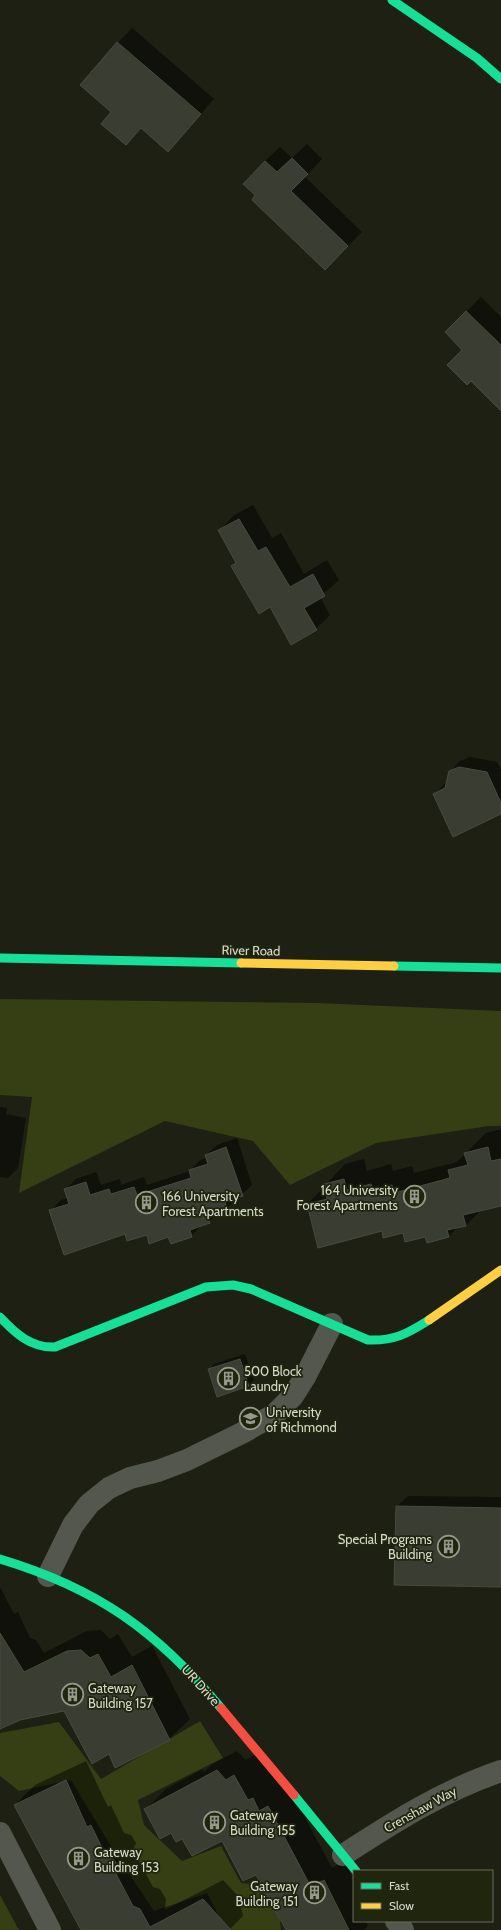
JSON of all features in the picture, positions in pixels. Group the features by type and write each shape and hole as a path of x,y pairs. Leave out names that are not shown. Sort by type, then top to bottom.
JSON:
{"street":[{"path":"392,0 477,58 501,79"},
{"name":"River Road","path":"0,958 501,968"},
{"path":"0,1317 15,1335 30,1343 47,1348 55,1347 206,1287 233,1285 251,1288 368,1340 383,1341 416,1329 501,1270"},
{"path":"48,1576 73,1525 89,1504 109,1488 130,1478 158,1471 187,1460 242,1433 275,1414 293,1396 305,1377 332,1324"},
{"name":"UR Drive","path":"0,1559 48,1576 109,1606 153,1637 177,1658 211,1695 349,1863"},
{"name":"Crenshaw Way","path":"349,1863 411,1811 449,1791 501,1771"},
{"path":"0,1833 50,1930"},
{"path":"397,1922 403,1930"}],"green space":[{"path":"0,999 317,1003 501,1011 501,1126 489,1126 376,1143 290,1185 253,1141 165,1121 19,1193 32,1097 0,1095"},
{"path":"200,1721 223,1758 138,1800 144,1825 182,1861 221,1846 241,1883 276,1886 281,1930 226,1930 207,1893 154,1911 115,1853 71,1780 19,1791 0,1776 0,1733 59,1722 101,1779"},
{"path":"0,1895 19,1930 0,1930"}],"building":[{"path":"117,42 201,114 168,152 141,128 126,145 101,124 111,112 80,85"},
{"path":"292,158 308,174 291,191 348,246 325,270 252,200 255,195 243,184 265,161 277,172"},
{"path":"466,311 501,345 501,411 471,381 467,385 447,365 462,350 445,332"},
{"path":"239,519 258,551 266,547 290,587 313,574 325,596 304,608 317,630 291,645 270,607 259,614 231,566 236,563 218,530"},
{"path":"459,767 487,772 501,803 501,814 453,837 433,794 445,788 449,771"},
{"name":"166 University Forest Apartments","path":"226,1147 243,1196 225,1202 227,1209 207,1216 210,1223 190,1230 192,1237 171,1244 168,1237 149,1244 147,1235 127,1241 125,1234 64,1255 49,1210 69,1204 64,1189 86,1182 90,1195 109,1189 111,1194 134,1187 137,1195 191,1178 189,1170 208,1164 205,1155"},
{"name":"164 University Forest Apartments","path":"488,1147 491,1161 501,1159 501,1206 463,1215 466,1226 447,1230 449,1237 427,1243 425,1237 405,1242 403,1233 383,1238 382,1231 318,1248 307,1204 327,1199 324,1184 344,1179 347,1190 371,1184 373,1190 392,1185 394,1193 450,1178 448,1170 468,1165 464,1153"},
{"name":"500 Block Laundry","path":"240,1359 249,1386 217,1397 208,1369"},
{"name":"Special Programs Building","path":"396,1506 501,1508 501,1587 394,1585"},
{"name":"Gateway Building 157","path":"0,1633 24,1672 67,1651 81,1650 90,1658 98,1654 111,1677 132,1665 170,1740 115,1768 109,1754 92,1764 64,1711 20,1720 0,1729"},
{"name":"Gateway Building 155","path":"217,1770 226,1780 234,1775 248,1800 253,1798 259,1811 268,1806 311,1887 324,1880 349,1930 286,1930 256,1875 243,1881 222,1841 192,1856 182,1839 176,1842 171,1833 160,1839 144,1809"},
{"name":"Gateway Building 153","path":"66,1780 87,1827 91,1825 104,1852 111,1854 116,1863 114,1870 133,1906 140,1909 150,1927 203,1899 231,1930 81,1930 14,1805"}],"traffic: fast":[{"path":"392,0 477,58 501,79"},
{"path":"0,958 241,963"},
{"path":"394,966 501,968"},
{"path":"0,1317 24,1339 46,1347 55,1347 206,1287 233,1285 251,1289 368,1340 400,1336 429,1320"},
{"path":"0,1559 66,1584 96,1599 123,1616 149,1635 173,1656 221,1708"},
{"path":"294,1795 355,1870"}],"traffic: slow":[{"path":"241,963 394,966"},
{"path":"429,1320 501,1270"}],"traffic: jam":[{"path":"221,1708 294,1795"}],"place":[{"name":"164 University Forest Apartments","path":"414,1197"},
{"name":"166 University Forest Apartments","path":"147,1203"},
{"name":"500 Block Laundry","path":"228,1378"},
{"name":"University of Richmond","path":"250,1419"},
{"name":"Special Programs Building","path":"448,1546"},
{"name":"Gateway Building 157","path":"73,1695"},
{"name":"Gateway Building 155","path":"214,1822"},
{"name":"Gateway Building 153","path":"78,1859"},
{"name":"Gateway Building 151","path":"314,1893"}]}
